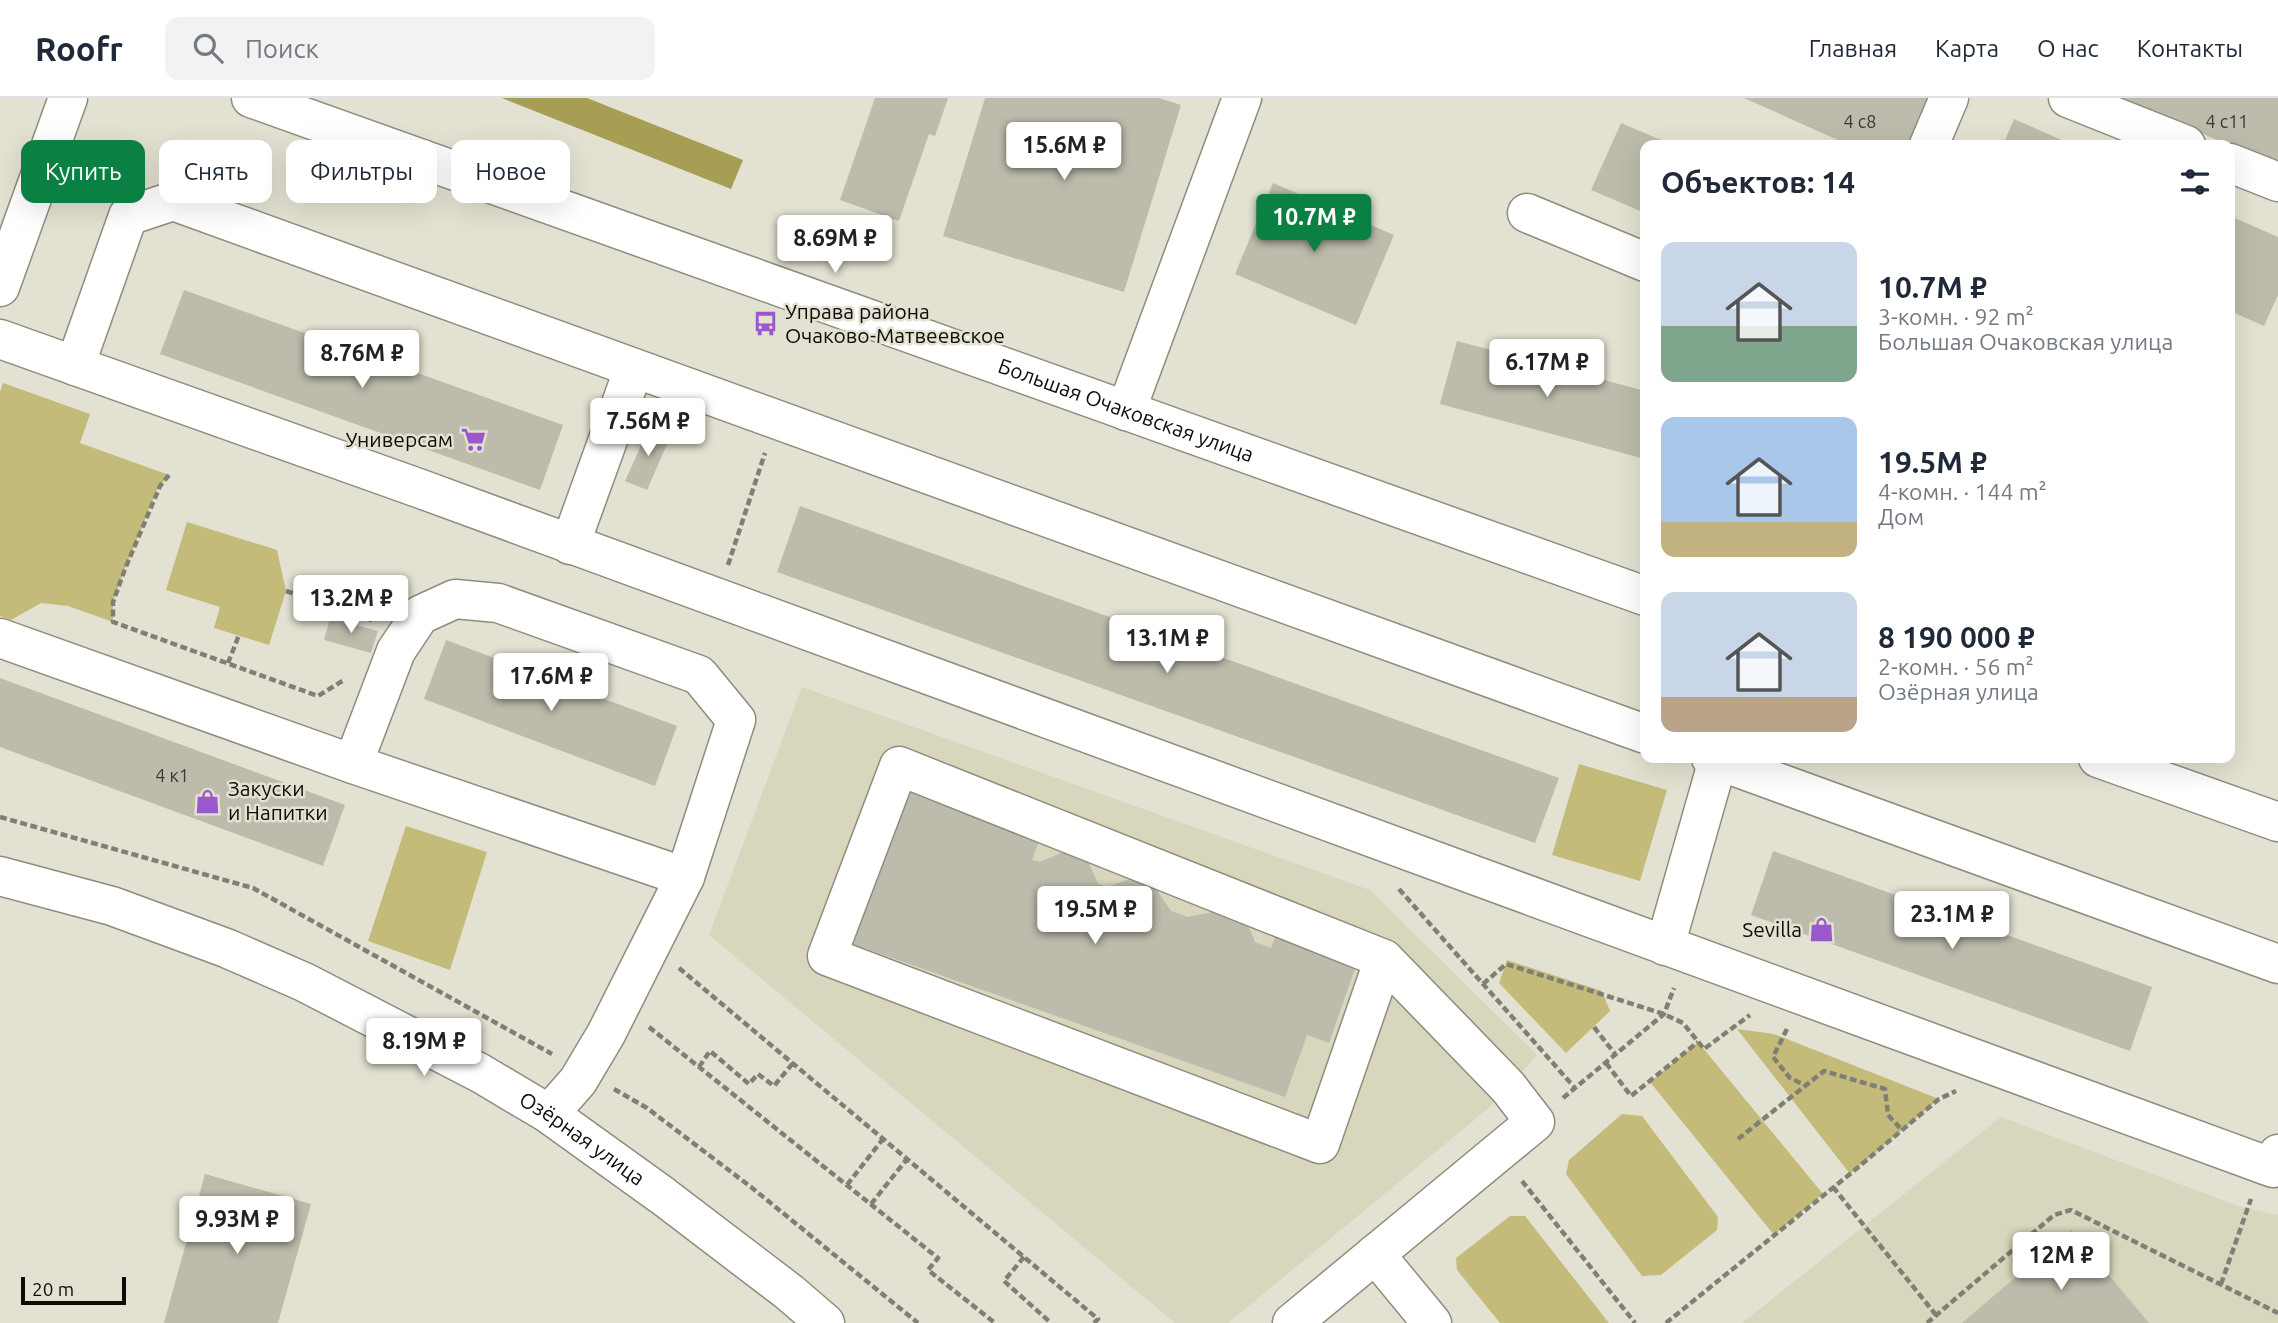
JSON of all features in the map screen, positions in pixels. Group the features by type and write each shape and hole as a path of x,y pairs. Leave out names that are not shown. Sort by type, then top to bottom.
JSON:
{"street":[{"path":"0,286 68,98"},
{"name":"Большая Очаковская улица","path":"251,98 1640,594"},
{"path":"1126,411 1242,98"},
{"path":"1931,140 1949,98"},
{"path":"2068,98 2173,140"},
{"path":"2235,165 2278,182"},
{"path":"75,366 128,216 173,201 1640,732"},
{"path":"1527,213 1640,260"},
{"path":"0,339 421,489 2273,1168 2278,1154"},
{"path":"570,545 634,368"},
{"path":"354,764 396,651 420,615 455,599 498,603 699,675 736,720 685,877 606,1034 578,1081 549,1114"},
{"path":"0,638 354,764 685,877"},
{"path":"1676,950 1713,763"},
{"path":"1725,763 2278,964"},
{"path":"2112,763 2278,822"},
{"path":"1293,1323 1535,1122 1508,1087 1384,959 899,766 827,956 1320,1144 1384,959"},
{"name":"Озёрная улица","path":"0,876 112,906 226,948 304,982 480,1073 549,1114 730,1246 825,1323"},
{"path":"1375,1254 1432,1323"}],"path":[{"path":"717,599 776,419"},
{"path":"169,475 160,486 125,569 113,602 113,622 318,696 357,672 385,680"},
{"path":"286,592 409,632"},
{"path":"228,663 239,635"},
{"path":"0,817 253,888 647,1108 751,1187 918,1323"},
{"path":"1397,887 1575,1088"},
{"path":"649,948 670,960 1098,1319 1094,1323"},
{"path":"1535,1122 1664,1014 1676,950"},
{"path":"1483,984 1506,964 1664,1014 1684,1023 1704,1049 1753,1013"},
{"path":"640,1020 938,1258 928,1270 995,1323"},
{"path":"1788,1025 1773,1057 1790,1078 1806,1085"},
{"path":"1594,1027 1615,1055"},
{"path":"1606,1063 1631,1096 1699,1042"},
{"path":"699,1067 710,1051 749,1084 758,1074 774,1086 793,1063"},
{"path":"1738,1139 1824,1071 1885,1090 1888,1115 1902,1130"},
{"path":"1666,1323 1939,1099 1963,1087"},
{"path":"847,1185 883,1139"},
{"path":"1500,1153 1634,1323"},
{"path":"871,1204 907,1159"},
{"path":"1833,1187 1936,1315"},
{"path":"2221,1284 2254,1192"},
{"path":"1927,1323 2054,1215 2071,1210 2278,1313"},
{"path":"1024,1257 1003,1281 1051,1323"}],"shaded area":[{"path":"502,98 587,98 743,160 731,189"},
{"path":"3,383 90,414 80,443 169,475 157,490 125,569 113,602 113,622 68,606 41,603 11,620 0,616 0,392"},
{"path":"187,522 277,550 286,591 269,645 214,628 220,607 166,590"},
{"path":"802,687 1370,890 1537,1055 1490,1107 1228,1323 1175,1323 709,935"},
{"path":"1579,764 1667,790 1640,881 1552,855"},
{"path":"406,826 487,852 450,970 368,941"},
{"path":"1507,960 1602,991 1610,1011 1566,1053 1499,983"},
{"path":"1737,1029 1774,1034 1939,1099 1850,1174"},
{"path":"1698,1042 1823,1194 1774,1235 1650,1082"},
{"path":"1622,1114 1642,1116 1718,1217 1717,1230 1661,1275 1642,1276 1566,1174 1569,1160"},
{"path":"2001,1117 2241,1207 2278,1215 2278,1323 1742,1323"},
{"path":"1510,1216 1525,1216 1609,1323 1500,1323 1457,1270 1456,1258"}],"building":[{"path":"875,98 948,98 935,136 929,134 899,221 840,200"},
{"path":"985,98 1159,98 1181,105 1124,292 943,236"},
{"path":"1744,98 1934,98 1915,140 1838,140"},
{"path":"2123,98 2278,98 2278,168 2235,148 2235,140 2217,140"},
{"path":"2014,119 2062,140 2005,140"},
{"path":"1621,123 1661,140 1640,140 1640,211 1591,190"},
{"path":"1273,183 1394,235 1356,325 1235,274"},
{"path":"2235,218 2278,237 2278,295 2264,326 2235,313"},
{"path":"184,290 563,425 540,490 160,354"},
{"path":"1457,341 1640,390 1640,458 1440,404"},
{"path":"650,426 671,435 647,490 625,481"},
{"path":"800,506 1559,778 1535,843 777,572"},
{"path":"330,618 378,631 371,653 324,640"},
{"path":"446,640 677,726 655,786 424,699"},
{"path":"0,678 345,805 323,866 0,747"},
{"path":"910,783 1043,830 1032,860 1040,862 1063,852 1088,861 1098,884 1106,887 1133,878 1154,886 1171,911 1188,917 1221,910 1246,920 1255,942 1271,948 1277,931 1358,960 1329,1043 1307,1035 1285,1097 850,943"},
{"path":"1773,851 2152,987 2130,1051 1751,915"},
{"path":"205,1174 311,1204 278,1323 164,1323"},
{"path":"2071,1230 2149,1323 1962,1323"}],"place":[{"name":"Управа района Очаково-Матвеевское","path":"765,324"},
{"name":"Универсам","path":"473,440"},
{"name":"Закуски и Напитки","path":"208,801"},
{"name":"Sevilla","path":"1822,930"}]}
